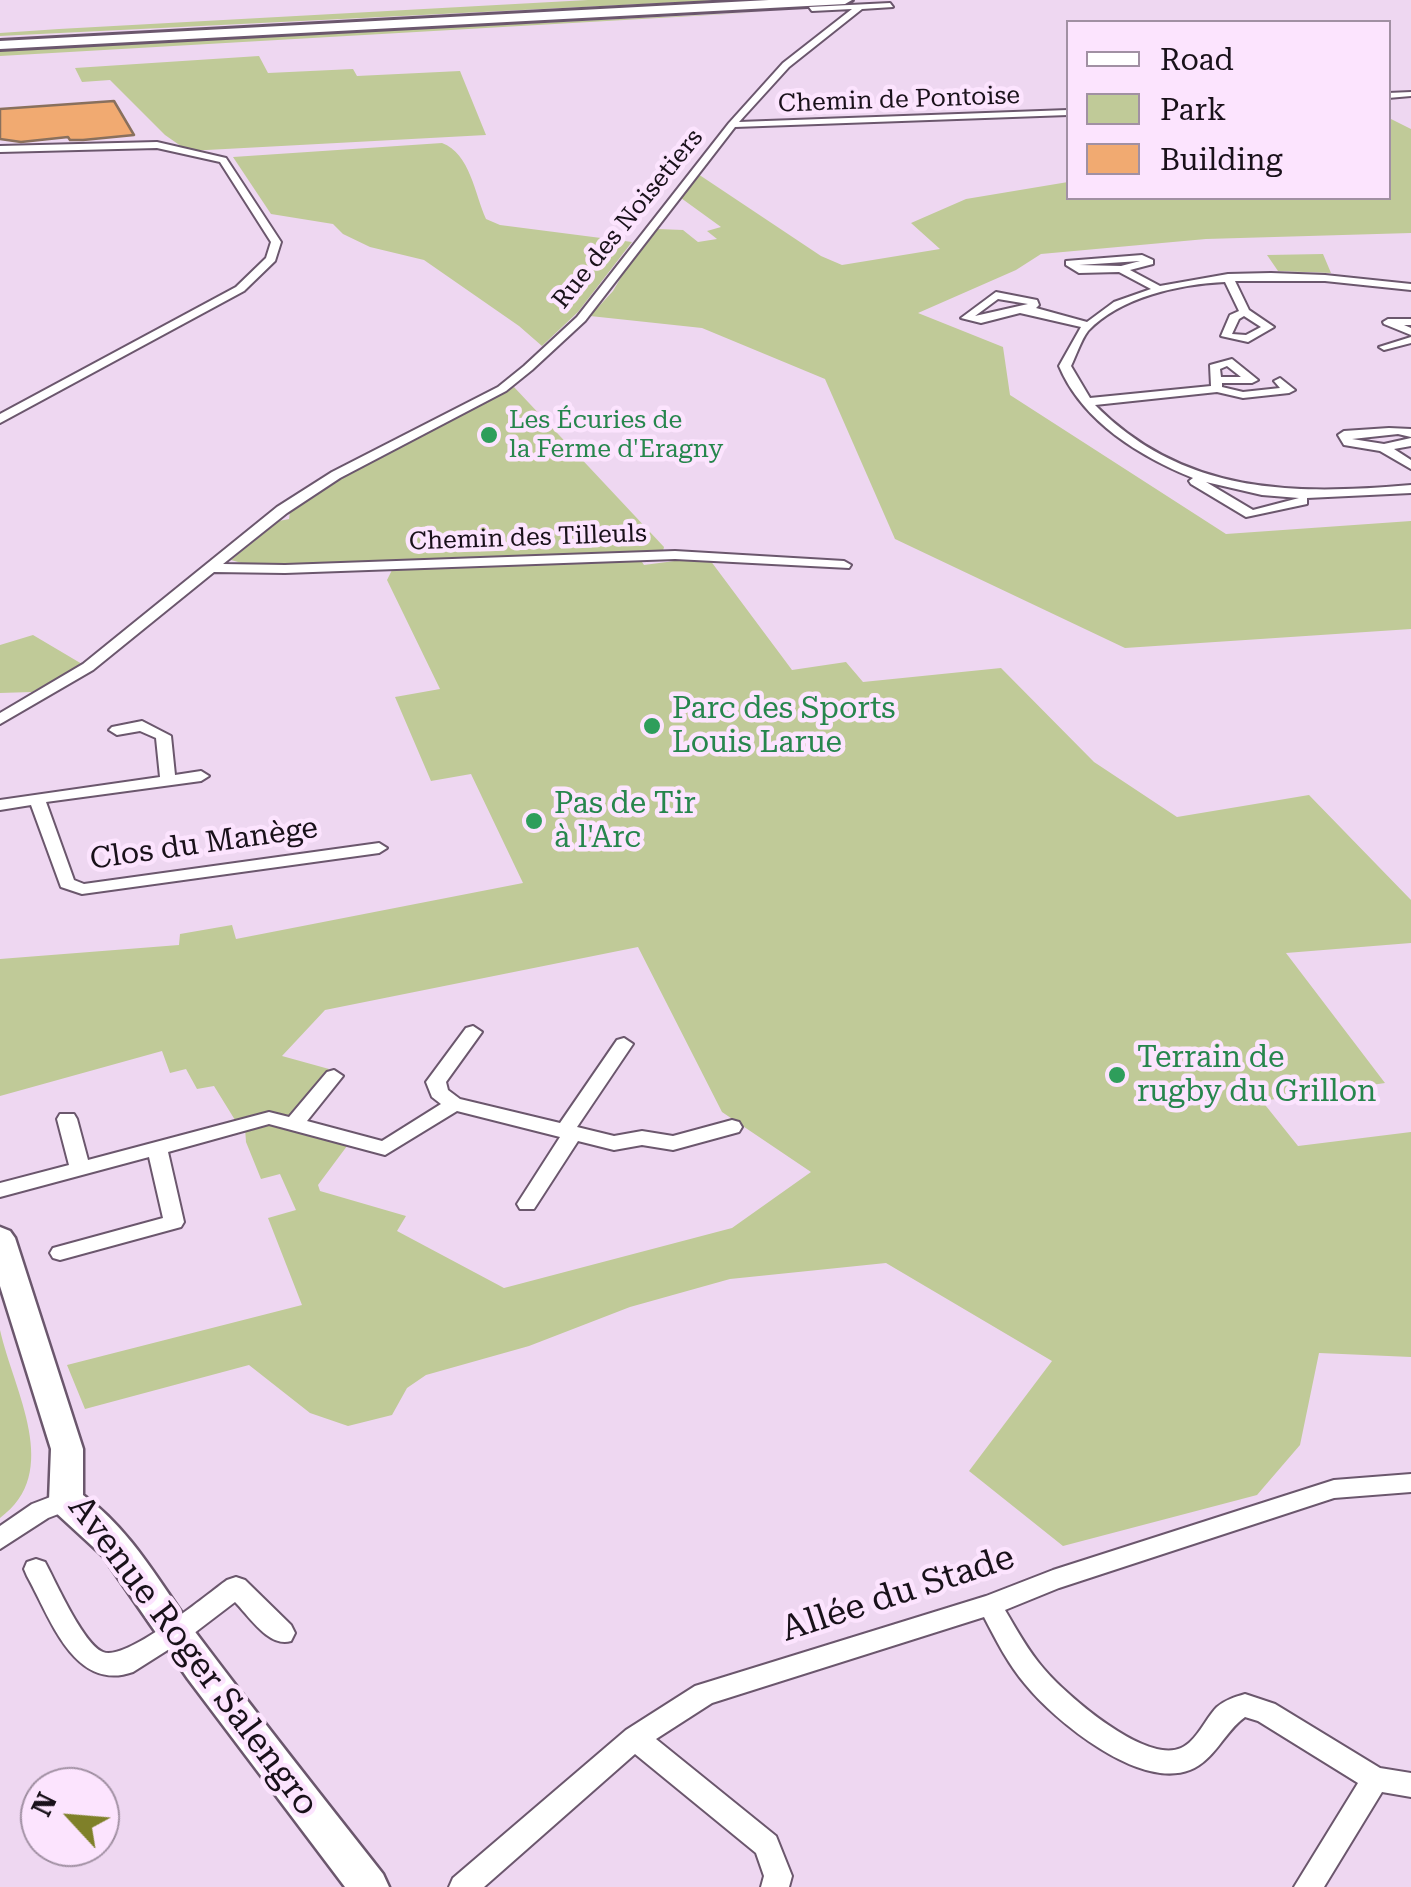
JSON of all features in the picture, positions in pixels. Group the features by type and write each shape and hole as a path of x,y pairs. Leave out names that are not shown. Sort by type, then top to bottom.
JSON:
{"highway":[{"path":"0,43 781,0"},
{"path":"0,43 845,0"}],"street":[{"path":"812,9 890,5"},
{"name":"Rue des Noisetiers","path":"0,719 88,667 282,510 336,475 502,389 528,368 581,318 732,125 786,64 861,6"},
{"name":"Chemin de Pontoise","path":"732,125 1066,114"},
{"path":"0,149 157,145 223,160 276,242 272,259 240,289 0,419"},
{"path":"1120,269 1149,262 1142,258 1070,264 1079,270 1120,269 1159,289"},
{"path":"1228,277 1245,312"},
{"path":"1308,497 1193,476 1148,453 1086,402 1072,383 1065,366 1076,336 1116,306 1159,289 1228,277 1328,277 1411,287"},
{"path":"1024,311 1033,302 996,296 966,318 986,322 1011,310 1090,326"},
{"path":"1411,322 1388,322 1411,336"},
{"path":"1384,347 1411,336"},
{"path":"1086,402 1216,385 1243,395 1289,390 1280,380"},
{"path":"1411,434 1402,429 1375,436 1344,435 1348,442 1384,448 1411,442"},
{"path":"1384,448 1411,465"},
{"path":"1193,476 1203,489 1251,514 1308,497 1411,489"},
{"name":"Chemin des Tilleuls","path":"212,568 675,556 844,565"},
{"path":"116,730 142,726 163,736 168,781"},
{"path":"0,805 201,776"},
{"name":"Clos du Manège","path":"37,799 67,883 82,889 380,848"},
{"path":"473,1032 436,1082 439,1093 454,1104 614,1143 642,1138 673,1142 732,1127"},
{"path":"527,1204 624,1044"},
{"path":"294,1124 334,1076"},
{"path":"0,1190 270,1118 385,1148 454,1104"},
{"path":"67,1119 80,1168"},
{"path":"60,1253 174,1222 157,1147"},
{"name":"Avenue Roger Salengro","path":"0,1238 67,1449 66,1501 92,1518 113,1539 175,1632 369,1887"},
{"name":"Allée du Stade","path":"463,1887 634,1738 704,1694 990,1606 1053,1580 1334,1490 1411,1482"},
{"path":"0,1539 40,1511 66,1501"},
{"path":"36,1570 81,1649 99,1664 124,1664 236,1587 282,1633"},
{"path":"990,1606 1037,1681 1071,1711 1139,1755 1169,1764 1181,1762 1200,1752 1228,1714 1245,1705 1266,1712 1375,1779 1411,1786"},
{"path":"634,1738 766,1845 778,1876 774,1887"},
{"path":"1308,1887 1375,1779"}],"green space":[{"path":"588,0 723,0 0,36 59,29"},
{"path":"763,12 0,56 0,49"},
{"path":"259,56 268,73 353,69 357,76 460,71 486,135 188,151 165,135 110,80 82,82 75,68"},
{"path":"1391,119 1411,129 1411,233 1206,239 1041,254 1016,270 918,313 1003,347 1010,395 1226,534 1411,521 1411,629 1125,648 895,539 825,379 702,328 590,316 613,291 642,241 648,242 658,229 683,230 698,242 717,239 707,231 721,227 681,198 698,174 821,256 842,265 940,249 911,223 966,199 1066,182 1066,200 1391,200"},
{"path":"442,143 465,165 486,219 500,225 632,242 578,312 542,346 424,260 370,247 343,234 333,224 271,214 233,157"},
{"path":"1323,254 1331,273 1278,271 1267,255"},
{"name":"Les Écuries de la Ferme d'Eragny","path":"514,387 664,547 663,551 252,566 231,560 279,521 289,519 290,511 337,477"},
{"path":"640,559 644,565 710,560 792,670 846,662 863,682 1001,668 1094,762 1177,817 1309,795 1411,900 1411,943 1286,953 1385,1083 1262,1101 1298,1146 1411,1132 1411,1357 1319,1353 1300,1445 1257,1495 1063,1546 969,1471 1052,1361 886,1263 730,1279 630,1307 529,1346 426,1375 407,1388 392,1415 348,1426 310,1413 249,1365 85,1409 67,1365 302,1305 268,1218 296,1210 280,1174 261,1179 246,1142 245,1128 270,1124 347,1146 318,1185 320,1191 406,1216 397,1231 504,1288 732,1228 811,1172 722,1112 638,947 325,1010 282,1056 329,1069 289,1115 264,1113 235,1120 214,1086 197,1089 186,1069 170,1073 162,1051 0,1096 0,959 179,945 180,934 232,925 236,939 523,883 471,774 431,781 395,697 440,689 387,580 393,568"},
{"path":"33,635 82,664 32,692 0,693 0,645"},
{"path":"0,1330 23,1405 31,1455 29,1478 19,1499 0,1518"}],"building":[{"path":"114,101 134,135 21,142 0,139 0,109"}],"place":[{"name":"Les Écuries de la Ferme d'Eragny","path":"489,435"},
{"name":"Parc des Sports Louis Larue","path":"652,726"},
{"name":"Pas de Tir à l'Arc","path":"534,821"},
{"name":"Terrain de rugby du Grillon","path":"1117,1075"}]}
